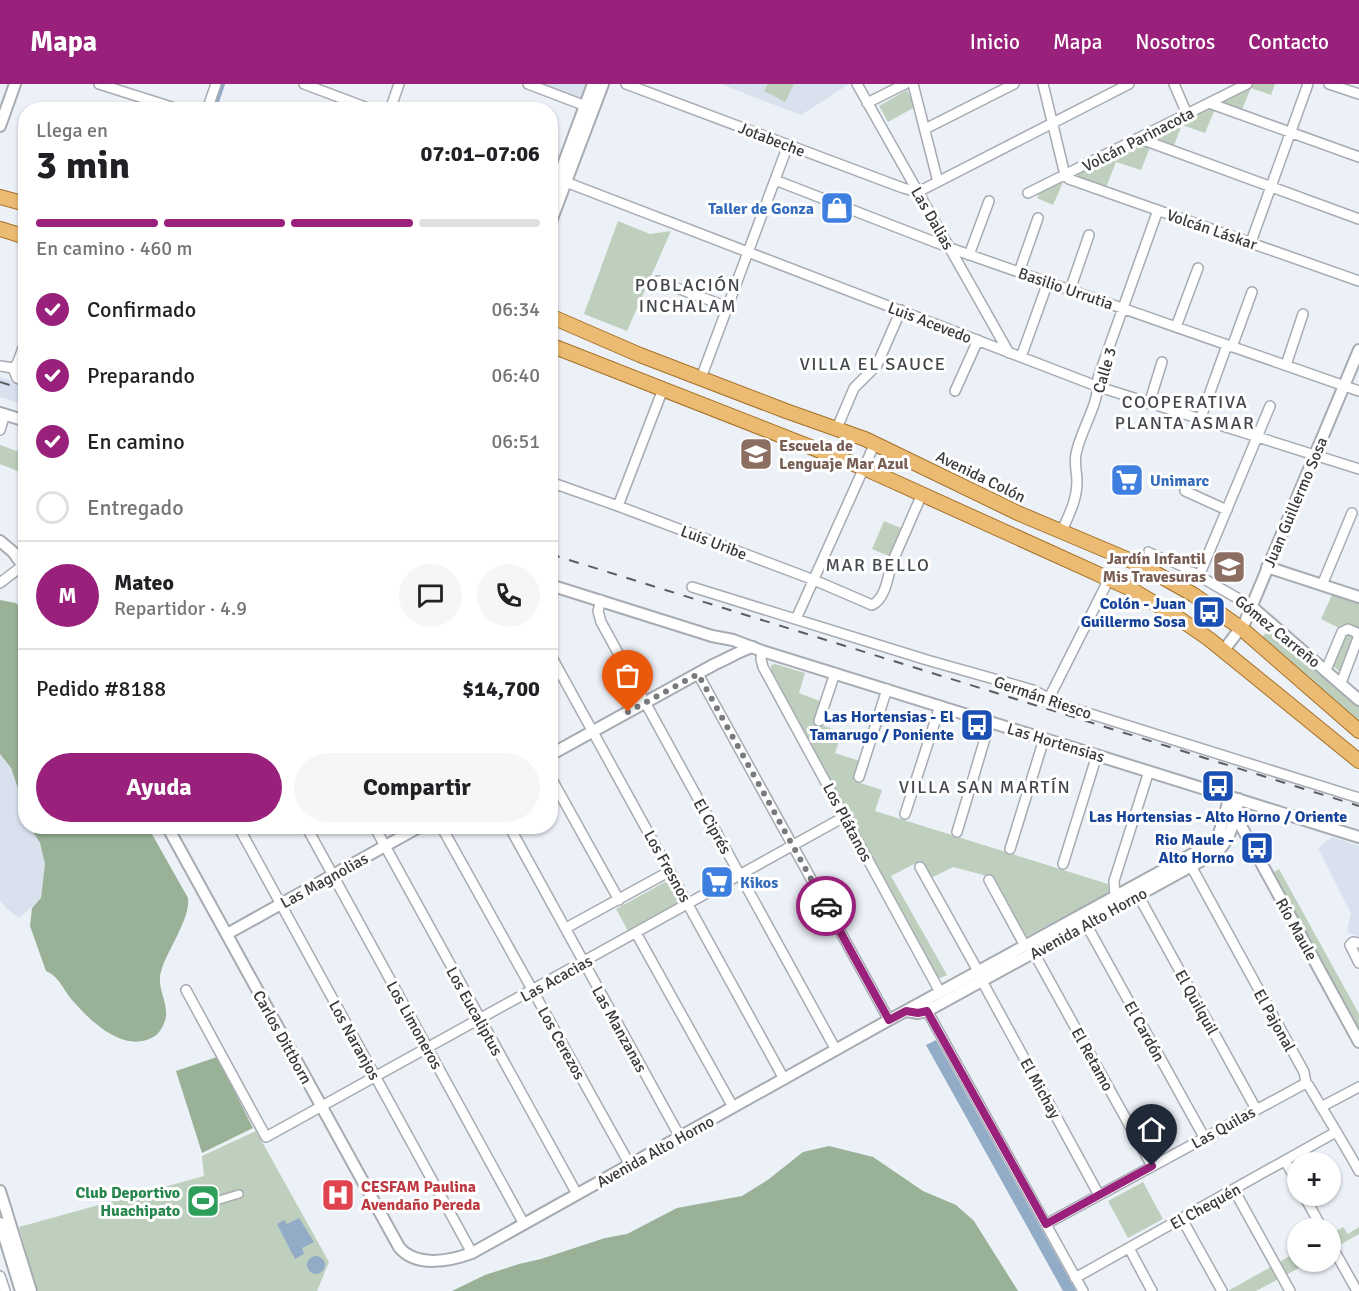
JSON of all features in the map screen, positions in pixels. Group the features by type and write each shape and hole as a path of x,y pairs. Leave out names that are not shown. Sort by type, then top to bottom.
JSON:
{"main road":[{"path":"0,197 18,202"},
{"path":"0,229 18,235"},
{"name":"Avenida Colón","path":"558,319 640,355 875,443 1020,514 1109,550 1158,574 1210,605 1242,628 1359,731"},
{"path":"558,348 864,468 1109,579 1174,615 1224,650 1359,761"}],"street":[{"path":"0,126 15,84"},
{"path":"99,84 156,102"},
{"path":"210,102 216,84"},
{"path":"304,84 352,102"},
{"path":"393,102 399,84"},
{"path":"528,84 589,107"},
{"path":"589,107 593,84"},
{"path":"558,179 589,107 603,84"},
{"name":"Jotabeche","path":"626,84 918,192"},
{"name":"Las Dalias","path":"857,84 1009,352"},
{"path":"867,103 905,84"},
{"path":"913,84 938,182"},
{"path":"925,129 1014,84"},
{"path":"1043,84 1065,175"},
{"path":"918,192 1129,84"},
{"path":"1174,84 1187,114"},
{"name":"Volcán Parinacota","path":"1028,193 1247,84"},
{"path":"1251,242 1308,84"},
{"path":"1329,84 1359,94"},
{"path":"1209,103 1359,157"},
{"path":"1138,138 1359,219"},
{"path":"701,378 788,145"},
{"name":"Volcán Láskar","path":"1065,175 1071,180 1359,281"},
{"name":"Luis Acevedo","path":"558,179 1099,387 1315,455"},
{"name":"Basilio Urrutia","path":"775,180 969,255 1359,391"},
{"path":"969,255 989,201"},
{"name":"Calle 3","path":"1062,531 1073,508 1077,481 1074,466 1083,428 1098,393 1098,378 1158,210"},
{"path":"1019,272 1038,218"},
{"path":"1070,290 1089,236"},
{"path":"1176,327 1198,268"},
{"path":"658,281 728,307"},
{"path":"1021,357 1048,282"},
{"path":"1200,420 1252,292"},
{"path":"837,428 854,388 877,365 900,310"},
{"path":"1286,365 1303,314"},
{"path":"955,390 978,340"},
{"name":"Juan Guillermo Sosa","path":"1224,650 1242,628 1359,350"},
{"path":"13,368 18,361"},
{"path":"1149,404 1162,362"},
{"path":"0,366 13,368"},
{"path":"13,368 18,378"},
{"path":"618,506 663,388"},
{"path":"1148,551 1195,574 1227,510 1270,406"},
{"path":"0,430 3,413 18,418"},
{"path":"796,619 875,443"},
{"path":"1315,455 1359,469"},
{"name":"Luis Uribe","path":"558,486 814,580 868,604 876,604 922,494"},
{"path":"1185,491 1227,510"},
{"path":"1322,585 1352,513"},
{"path":"0,541 18,558"},
{"path":"1267,567 1359,597"},
{"path":"0,584 18,571"},
{"name":"Gómez Carreño","path":"1195,574 1251,606 1359,700"},
{"path":"1049,698 1109,579"},
{"name":"Las Hortensias","path":"558,587 712,636 731,648 757,649 1359,837"},
{"name":"Germán Riesco","path":"692,587 1033,690 1062,705 1359,798"},
{"name":"El Ciprés","path":"601,600 598,611 600,619 836,1050"},
{"path":"1326,670 1342,632 1348,629 1358,634 1341,684"},
{"path":"558,751 715,664 731,648"},
{"name":"Los Plátanos","path":"757,649 762,665 940,992"},
{"name":"Los Fresnos","path":"558,669 784,1079"},
{"path":"819,721 835,673"},
{"path":"698,674 889,1020"},
{"path":"859,777 887,690"},
{"path":"905,814 940,706"},
{"path":"957,832 990,722"},
{"path":"1010,849 1044,739"},
{"path":"1063,864 1097,755"},
{"path":"1115,897 1114,881 1149,771"},
{"path":"558,790 619,900"},
{"path":"1222,847 1229,836 1235,815 1234,798"},
{"name":"Avenida Alto Horno","path":"1029,949 1086,924 1138,895 1188,862 1218,837 1234,798"},
{"name":"Río Maule","path":"1235,815 1359,1042"},
{"name":"Las Acacias","path":"186,990 266,1137 844,817"},
{"name":"Carlos Dittborn","path":"171,834 399,1247"},
{"name":"Los Naranjos","path":"242,834 472,1253"},
{"name":"Los Limoneros","path":"310,834 524,1224"},
{"name":"Los Eucaliptus","path":"378,834 577,1194"},
{"name":"Las Magnolias","path":"227,934 407,834"},
{"name":"Los Cerezos","path":"445,834 630,1165"},
{"name":"Las Manzanas","path":"513,834 680,1137"},
{"name":"Avenida Alto Horno","path":"399,1247 411,1257 429,1260 447,1260 472,1253 889,1020 906,1011 925,1006 1029,949 1115,897 1246,837"},
{"name":"El Pajonal","path":"1188,862 1304,1072 1306,1083 1334,1133 1344,1143 1359,1171"},
{"name":"El Michay","path":"920,867 1100,1194"},
{"path":"566,928 670,872"},
{"name":"El Retamo","path":"989,880 1152,1166"},
{"name":"El Quilquil","path":"1138,895 1256,1109"},
{"name":"El Cardón","path":"1086,924 1204,1137"},
{"path":"636,933 733,1107"},
{"path":"1355,943 1350,947 1359,963"},
{"name":"Avenida Alto Horno","path":"925,1006 940,992 980,976"},
{"path":"925,1006 1083,1291"},
{"name":"Las Quilas","path":"1046,1224 1306,1083"},
{"path":"1321,1107 1359,1087"},
{"name":"El Chequén","path":"1075,1278 1334,1133"},
{"path":"1234,1190 1290,1291"},
{"path":"0,1191 25,1289"},
{"path":"206,1204 239,1194"},
{"path":"1182,1219 1221,1291"},
{"path":"0,1223 25,1289"},
{"path":"1129,1248 1152,1291"},
{"path":"1341,1263 1357,1291"},
{"path":"0,1276 4,1291"}],"shaded area":[{"path":"538,84 588,84 582,100"},
{"path":"721,84 849,84 801,115"},
{"path":"0,377 18,383 18,403 0,397"},
{"path":"0,754 10,768 18,788 18,834 36,834 45,864 41,899 19,918 0,900"},
{"path":"1332,837 1359,846 1359,937 1347,932 1351,913 1318,848"}],"green space":[{"path":"768,84 794,84 785,102 764,91"},
{"path":"1249,84 1275,84 1271,95 1251,88 1240,114 1211,103"},
{"path":"907,90 915,107 888,122 879,106"},
{"path":"1209,104 1216,107 1205,133 1182,125 1172,150 1141,138"},
{"path":"1138,140 1151,145 1141,170 1116,162 1105,190 1069,176"},
{"path":"1065,178 1053,205 1037,198 1042,188"},
{"path":"618,221 650,234 671,231 627,331 584,314"},
{"path":"0,445 18,451 18,471 0,464"},
{"path":"884,521 901,528 889,556 872,549"},
{"path":"1332,595 1359,603 1359,636 1341,673 1332,665 1345,631 1321,619"},
{"path":"0,600 18,605 18,788 11,768 0,754"},
{"path":"1271,628 1359,707 1359,723 1262,637"},
{"path":"775,664 805,673 799,693 822,702 815,723 842,732 835,753 860,761 854,781 882,790 875,811 1108,884 1109,893 1025,937 991,877 953,867 931,878 920,861 891,876 947,975 938,979 771,671 771,665"},
{"path":"34,834 152,834 188,898 185,919 161,973 160,985 166,1015 163,1026 155,1036 144,1041 132,1042 110,1033 89,1018 58,980 46,971 30,926 32,908 41,898 45,864 40,843"},
{"path":"1279,869 1359,1014 1359,1032 1272,873"},
{"path":"665,882 670,884 679,900 678,904 628,931 616,909"},
{"path":"217,1057 253,1128 202,1153 176,1071"},
{"name":"Club Deportivo Huachipato","path":"256,1131 329,1262 317,1291 37,1291 19,1227 204,1176 202,1156"},
{"path":"829,1146 873,1157 923,1191 956,1205 974,1221 1018,1291 452,1291 485,1275 605,1238 627,1234 677,1208 742,1196 769,1179 803,1152"},
{"path":"1143,1182 1163,1219 1128,1238 1108,1201"},
{"path":"1343,1227 1348,1234 1359,1227 1359,1234 1341,1244 1341,1228"},
{"path":"1287,1258 1287,1272 1291,1272 1256,1291 1228,1291"}],"water":[{"path":"936,1040 1076,1291 1063,1291 926,1045"},
{"path":"299,1218 314,1242 302,1248 304,1254 295,1259 277,1224 284,1220 287,1224"},
{"path":"316,1256 322,1259 325,1265 322,1271 316,1274 310,1271 307,1265 310,1259"}],"waterway":[{"path":"215,102 221,84"}],"railway":[{"path":"0,382 18,388"},
{"path":"558,556 1359,806"}],"way so far":[{"path":"628,712 698,674 826,906"}],"place":[{"name":"Taller de Gonza","path":"837,208"},
{"name":"Escuela de Lenguaje Mar Azul","path":"756,454"},
{"name":"Unimarc","path":"1127,480"},
{"name":"Jardín Infantil Mis Travesuras","path":"1229,567"},
{"name":"Colón - Juan Guillermo Sosa","path":"1209,612"},
{"name":"Las Hortensias - El Tamarugo / Poniente","path":"977,725"},
{"name":"Las Hortensias - Alto Horno / Oriente","path":"1218,786"},
{"name":"Rio Maule - Alto Horno","path":"1257,848"},
{"name":"Kikos","path":"717,882"},
{"name":"CESFAM Paulina Avendaño Pereda","path":"338,1195"},
{"name":"Club Deportivo Huachipato","path":"203,1201"}],"district":[{"name":"POBLACIÓN INCHALAM","path":"688,295"},
{"name":"VILLA EL SAUCE","path":"873,364"},
{"name":"COOPERATIVA PLANTA ASMAR","path":"1185,412"},
{"name":"MAR BELLO","path":"878,565"},
{"name":"VILLA SAN MARTÍN","path":"985,787"}],"route":[{"path":"826,906 889,1020 906,1011 914,1013 927,1011 1046,1224 1152,1166"}]}
